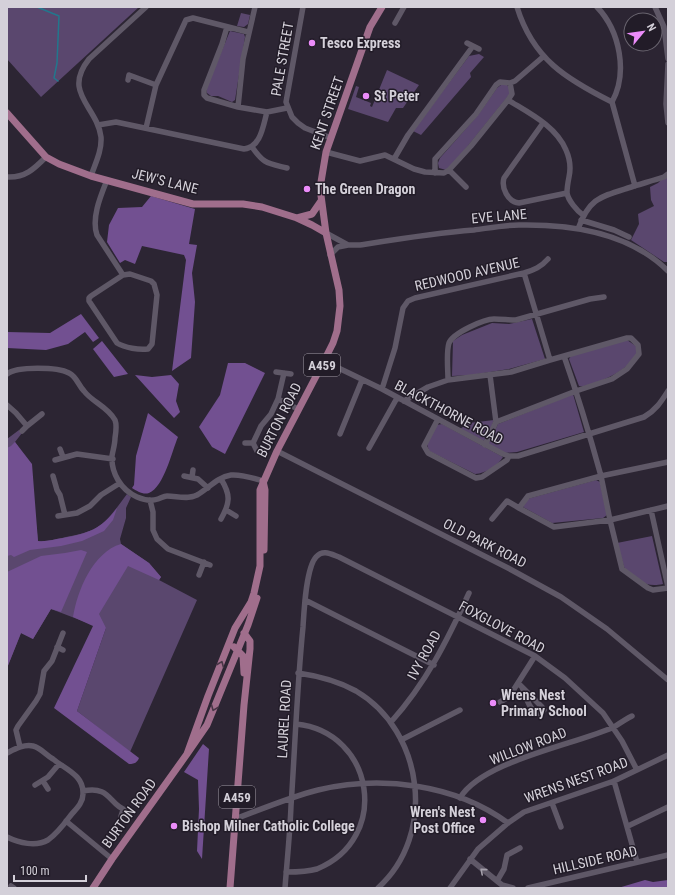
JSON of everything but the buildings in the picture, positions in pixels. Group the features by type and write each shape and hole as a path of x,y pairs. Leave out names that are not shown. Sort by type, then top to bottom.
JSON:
{"main road":[{"name":"KENT STREET","path":"326,233 320,188 326,152 370,27 382,7"},
{"path":"7,113 46,157"},
{"name":"JEW'S LANE","path":"46,157 59,164 91,176 193,204 243,204 262,206 297,218 326,233"},
{"path":"297,218 312,214 321,201"},
{"name":"BURTON ROAD","path":"263,481 276,451 333,343 337,331 340,306 339,290 326,233"},
{"name":"A459","path":"230,888 244,706 250,649 250,641 244,633 258,594 262,574 265,542 265,490 263,481"},
{"name":"A459","path":"244,706 243,656 232,645 231,638 235,628 251,602 258,580 260,560 260,490 263,481"},
{"path":"231,638 244,633"},
{"name":"BURTON ROAD","path":"93,888 207,725 244,633"},
{"name":"BURTON ROAD","path":"187,754 231,638"},
{"path":"212,686 218,687 226,669 232,663"}],"street":[{"path":"91,176 100,149 101,136 98,125 80,91 78,80 79,75 89,59 146,7"},
{"path":"238,107 243,59 255,7"},
{"name":"PALE STREET","path":"303,7 287,95 287,108 292,117 305,128 331,138"},
{"path":"395,23 404,7"},
{"path":"517,7 526,31 544,56 560,72 582,87 612,102"},
{"path":"596,7 609,25 618,48 620,78 618,92 612,102 635,186"},
{"path":"655,7 664,27 668,47 668,59"},
{"path":"146,128 156,85 186,20 193,18 248,32"},
{"path":"227,27 204,90 204,95 207,98 238,107 267,112 287,108"},
{"path":"394,159 408,134 476,48 468,43"},
{"path":"435,173 435,159 476,114 496,85 500,82 510,83 515,81 544,56"},
{"path":"668,64 666,104 668,124"},
{"path":"128,80 129,75 156,85"},
{"path":"326,152 360,161 385,155 414,169 444,173 449,170 471,146 508,100 512,94 510,83"},
{"path":"508,100 543,123 559,138 566,149 569,159 570,172 567,193 582,218 629,237"},
{"path":"98,125 116,122 240,149 252,147 259,139 267,112"},
{"path":"543,123 504,178 503,188 512,200 519,203 567,193"},
{"path":"252,147 260,158 266,163 287,168"},
{"path":"7,177 28,174 46,157"},
{"path":"449,170 466,187"},
{"path":"578,229 582,218 595,201 603,195 664,177 668,174"},
{"path":"107,180 98,207 95,228 97,234 123,275"},
{"name":"EVE LANE","path":"348,245 360,245 440,233 508,226 547,225 578,229 619,240 636,248 653,259 668,272"},
{"path":"326,233 348,245"},
{"path":"330,255 338,247 348,245"},
{"name":"REDWOOD AVENUE","path":"382,389 395,348 403,308 408,301 415,298 536,270 548,259"},
{"path":"524,273 550,360"},
{"path":"130,274 147,279 151,281 156,288 157,296 152,344 148,349 122,346 117,343 90,301 89,298 91,296 123,275 130,274"},
{"path":"448,380 448,348 450,342 455,336 468,328 494,319 506,321 516,320 590,299 604,297"},
{"path":"404,401 428,387 448,380 511,372 627,338 631,338 638,345 639,354 637,358 623,372 612,379 576,390 496,422"},
{"path":"564,356 590,434 622,569 653,590 668,587 651,510"},
{"name":"BLACKTHORNE ROAD","path":"324,361 382,389 485,445 509,456 518,456 644,417 658,406 668,391"},
{"path":"7,374 26,368 64,371 72,374 78,380 83,391 106,409 115,421 116,427 112,459 115,474 120,483 137,497 150,500 167,496 195,496 221,479 230,476 239,475 263,481"},
{"path":"276,372 291,374"},
{"path":"253,443 261,426 271,414 278,399 284,373"},
{"path":"485,445 496,422 490,374"},
{"path":"340,434 362,380"},
{"path":"369,448 397,398"},
{"path":"278,399 298,409"},
{"path":"7,405 27,426"},
{"path":"22,431 42,414"},
{"path":"438,419 424,446 428,453 476,478 482,477 507,460 509,456"},
{"path":"245,443 253,443"},
{"path":"253,443 257,450"},
{"path":"60,449 63,457"},
{"name":"OLD PARK ROAD","path":"276,451 508,568 561,597 608,629 668,680"},
{"path":"55,460 81,454 112,459"},
{"path":"519,508 528,496 601,476 668,462"},
{"path":"192,477 193,470"},
{"path":"53,476 52,486 60,495 62,515 77,514 90,506 101,495 120,483"},
{"path":"184,476 198,479 208,488"},
{"path":"220,519 226,510 229,495 221,479"},
{"path":"150,500 153,512 153,530 157,539 168,549 207,564 198,575"},
{"path":"492,519 507,501 554,526 610,520 668,506"},
{"path":"226,510 236,516"},
{"name":"FOXGLOVE ROAD","path":"319,555 326,552 339,557 535,656 564,678 603,713 613,727 637,770"},
{"name":"LAUREL ROAD","path":"285,888 298,673 305,600 308,578 316,557 319,555"},
{"name":"IVY ROAD","path":"391,722 416,693 434,664 469,593"},
{"path":"305,600 434,664"},
{"path":"20,747 16,730 40,694 44,671 52,661 63,633"},
{"path":"57,647 63,650"},
{"path":"500,702 509,696 520,685 535,656"},
{"path":"298,673 318,676 343,684 357,692 380,710 391,722 406,750 416,787 416,810 413,829 407,846 390,876 378,888"},
{"path":"520,685 542,707 544,710 541,714 535,713 520,685"},
{"path":"401,740 460,710"},
{"name":"WILLOW ROAD","path":"460,798 465,790 475,781 504,765 613,727 632,716"},
{"path":"286,872 305,872 316,869 337,856 350,843 364,814 364,784 353,759 334,739 323,732 307,725 296,724"},
{"path":"7,753 20,747 30,745 39,748 72,772 76,776 83,791 83,799 80,804 49,839 38,843 21,842 7,837"},
{"name":"WRENS NEST ROAD","path":"450,888 470,859 488,839 524,812 614,781 668,755"},
{"path":"35,785 48,777 59,764"},
{"path":"43,781 48,790"},
{"path":"614,781 638,862"},
{"path":"235,819 291,798 327,789 364,784 396,784 416,787 460,798 482,807 508,823"},
{"path":"83,791 91,789 103,791 123,810 130,812"},
{"path":"552,803 561,827"},
{"path":"628,826 668,807"},
{"path":"121,816 123,810"},
{"path":"66,821 112,859"},
{"path":"497,882 504,869 507,855 520,848"},
{"name":"HILLSIDE ROAD","path":"528,888 668,855"},
{"path":"470,859 497,882 512,888"}],"shaded area":[{"path":"7,7 139,7 41,97 7,59"},
{"path":"241,13 250,15 248,24 244,27 237,26"},
{"path":"230,31 244,34 245,37 235,100 232,102 218,96 211,96 207,93 206,89"},
{"path":"479,54 484,57 470,73 471,77 421,135 413,131 469,56"},
{"path":"387,70 419,85 403,108 396,108 388,122 348,109 356,86 359,87 356,97 371,103 370,106 372,107"},
{"path":"501,85 507,85 510,89 509,95 450,168 446,170 439,168 438,163 440,158 478,115 497,88"},
{"path":"668,173 668,262 664,262 631,240 639,224 638,214 654,206 651,200 650,187 658,183"},
{"path":"151,196 195,209 189,244 197,245 192,273 195,302 191,358 172,371 186,260 184,255 142,246 135,264 125,260 120,263 107,242 109,225 118,208 142,207"},
{"path":"81,314 99,338 93,342 85,332 68,344 46,350 7,348 7,332 50,333"},
{"path":"532,319 545,359 509,369 471,375 452,376 453,341 462,335 492,323 509,324"},
{"path":"627,340 636,346 638,352 626,367 609,377 588,385 579,386 569,359 571,356"},
{"path":"102,341 128,374 114,377 93,349"},
{"path":"228,363 245,363 265,373 225,454 212,447 199,427 220,395"},
{"path":"135,375 152,377 171,375 179,384 176,401 180,412 174,418"},
{"path":"573,394 584,432 517,452 504,453 488,444 498,424"},
{"path":"148,413 178,437 167,468 159,484 149,493 145,493 132,488 134,485 136,456"},
{"path":"494,420 487,438 483,441 460,429 469,423"},
{"path":"442,424 503,457 498,464 491,469 475,474 429,451 427,444 437,425"},
{"path":"19,430 22,433 15,442 29,463 38,541 48,541 78,535 96,528 114,512 127,494 131,497 126,508 126,518 120,539 121,544 149,563 161,577 159,580 197,600 130,752 77,711 106,628 93,625 51,609 33,639 21,633 7,668 7,439"},
{"path":"15,442 32,464 38,541 47,541 87,532 99,526 117,508 113,520 104,531 82,541 61,546 30,550 14,557 11,555 7,556 7,448"},
{"path":"596,480 600,482 607,515 603,518 552,523 523,507 527,499"},
{"path":"652,536 663,584 657,585 642,582 625,570 617,543"},
{"path":"121,544 149,563 161,577 159,580 128,566 99,614 106,628 77,711 139,758 136,762 131,764 54,708 93,626 73,617 78,596 88,574 102,555 111,548"},
{"path":"81,550 87,552 61,612 51,609 33,639 21,633 7,668 7,572 41,556"},
{"path":"203,744 209,749 202,859 197,851 199,809 198,780 184,772"},
{"path":"645,880 653,882 668,880 668,888 618,888"}],"waterway":[{"path":"37,7 59,16 57,63 54,78 58,81"}],"place":[{"name":"Tesco Express","path":"312,43"},
{"name":"St Peter","path":"366,96"},
{"name":"The Green Dragon","path":"307,189"},
{"name":"Wrens Nest Primary School","path":"493,703"},
{"name":"Wren's Nest Post Office","path":"483,820"},
{"name":"Bishop Milner Catholic College","path":"174,826"}]}
